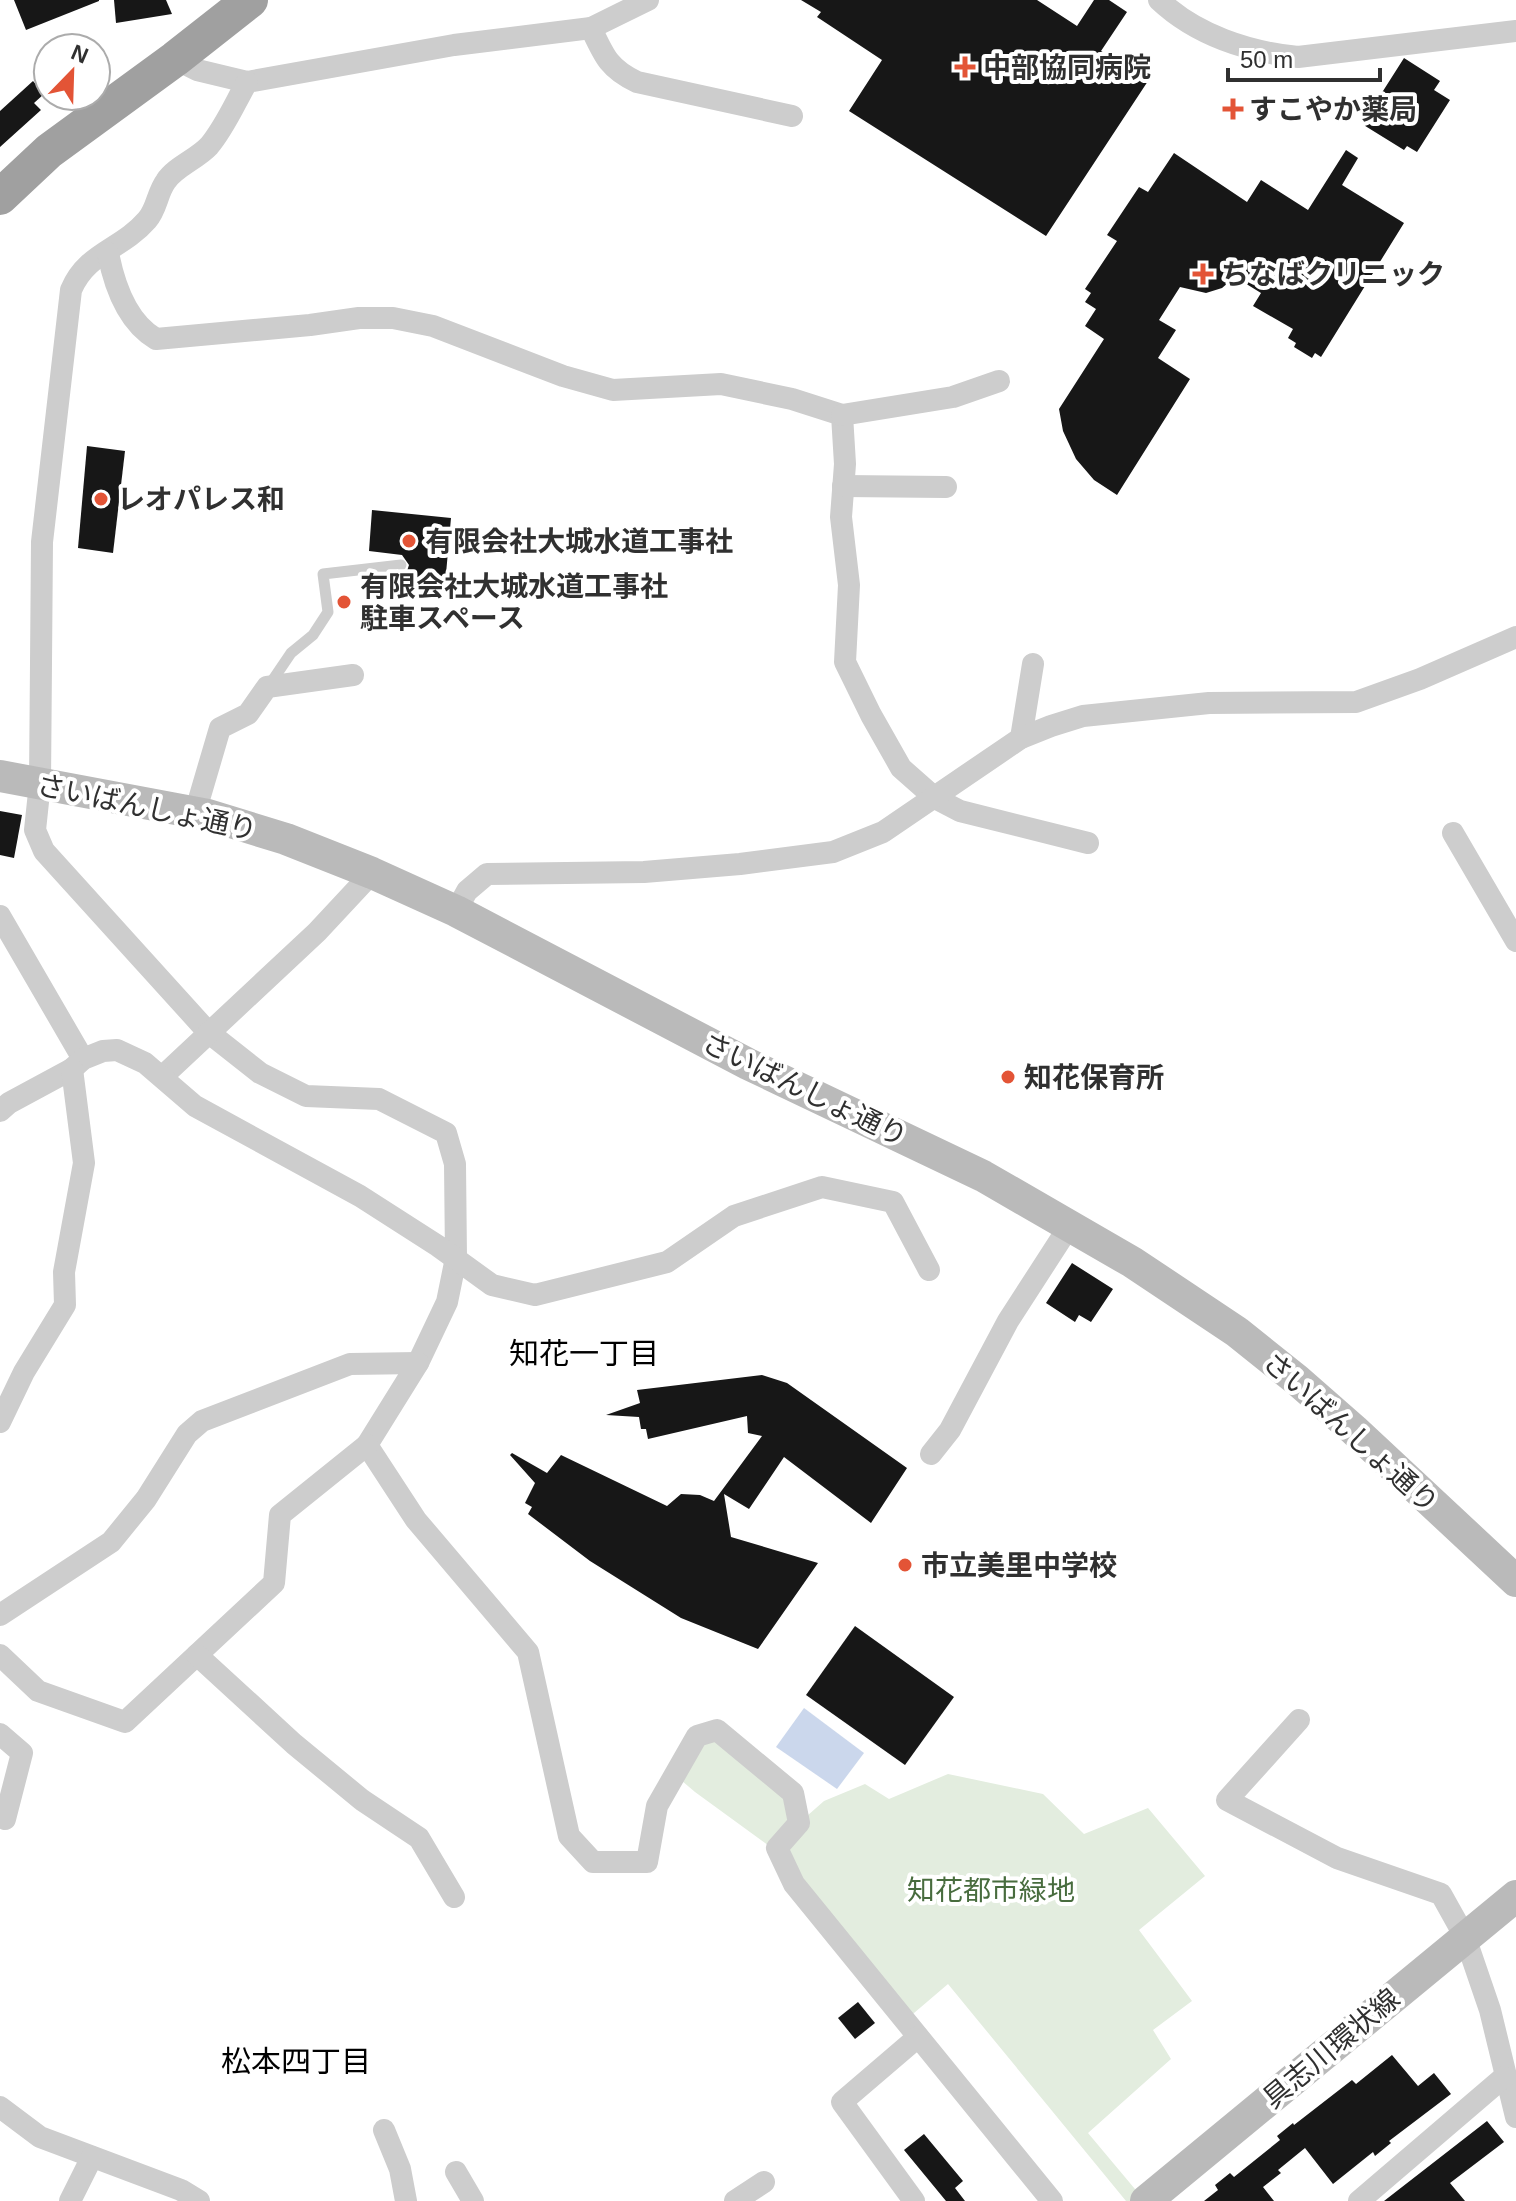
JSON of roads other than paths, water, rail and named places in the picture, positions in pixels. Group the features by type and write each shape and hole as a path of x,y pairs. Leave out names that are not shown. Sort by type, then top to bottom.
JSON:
{"highway":[{"path":"0,197 49,151 250,0"}],"main road":[{"name":"さいばんしょ通り","path":"0,776 195,813 253,828 372,873 456,911 748,1064 983,1176 1183,1295 1285,1370 1516,1581"},
{"name":"具志川環状線","path":"1146,2201 1516,1896"}],"street":[{"path":"175,59 197,70 247,82 454,45 591,28 648,0"},
{"path":"1159,0 1193,26 1218,37 1270,54 1298,57 1516,31"},
{"path":"591,28 603,55 616,72 637,82 792,116"},
{"path":"0,1655 38,1691 125,1722 274,1583 280,1515 367,1445 418,1363 447,1302 456,1258 455,1164 446,1133 379,1099 306,1096 260,1073 208,1032 44,851 35,830 40,783 42,542 71,290 78,274 89,262 108,253 147,220 166,181 208,147 247,82"},
{"path":"108,253 112,274 137,325 156,339 359,318 393,318 433,326 563,376 613,390 721,384 792,399 842,415 953,397 999,381"},
{"path":"842,415 841,517 849,585 845,662 901,768 935,798 960,811 1088,843"},
{"path":"843,486 946,487"},
{"path":"456,911 467,891 487,874 644,872 833,852 883,832 1021,738 1083,716 1209,703 1356,702 1420,679 1516,637"},
{"path":"1021,738 1033,664"},
{"path":"195,813 220,728 248,714 267,687 353,675"},
{"path":"1453,833 1516,941"},
{"path":"163,1076 317,932 372,873"},
{"path":"0,916 78,1064 84,1163 64,1272 65,1305 24,1372 6,1386 0,1422"},
{"path":"0,1111 78,1064 103,1051 117,1050 145,1063 195,1106 360,1196 492,1285 535,1295 667,1262 734,1216 822,1187 893,1202 929,1270"},
{"path":"931,1454 950,1430 1008,1321 1070,1225"},
{"path":"0,1615 111,1542 146,1499 187,1434 202,1421 350,1364 418,1363"},
{"path":"367,1445 416,1520 528,1652 569,1836 577,1845 593,1862 647,1862 657,1806 697,1736 717,1730 793,1793 799,1823 777,1848 794,1884 1052,2201"},
{"path":"197,1655 350,1791 419,1838 454,1897"},
{"path":"1299,1720 1227,1800 1337,1858 1441,1894 1465,1937 1490,2010 1516,2117"},
{"path":"0,1734 22,1753 5,1819"},
{"path":"914,2201 842,2102 918,2037"},
{"path":"1359,2201 1504,2077"},
{"path":"0,2107 40,2137 181,2190 199,2201"},
{"path":"384,2130 397,2159 406,2201"},
{"path":"70,2201 92,2157"},
{"path":"456,2172 473,2201"},
{"path":"735,2201 764,2182"}],"lane":[{"path":"267,687 291,653 313,635 328,612 323,574 401,565"}],"water":[{"path":"804,1708 864,1753 837,1789 776,1747"}],"place":[{"name":"中部協同病院","path":"965,67"},
{"name":"すこやか薬局","path":"1233,109"},
{"name":"ちなばクリニック","path":"1203,274"},
{"name":"レオパレス和","path":"101,499"},
{"name":"有限会社大城水道工事社","path":"409,541"},
{"name":"有限会社大城水道工事社 駐車スペース","path":"344,602"},
{"name":"知花保育所","path":"1008,1077"},
{"name":"市立美里中学校","path":"905,1565"}],"district":[{"name":"知花一丁目","path":"584,1354"},
{"name":"松本四丁目","path":"296,2062"}],"park label":[{"name":"知花都市緑地","path":"991,1890"}]}
